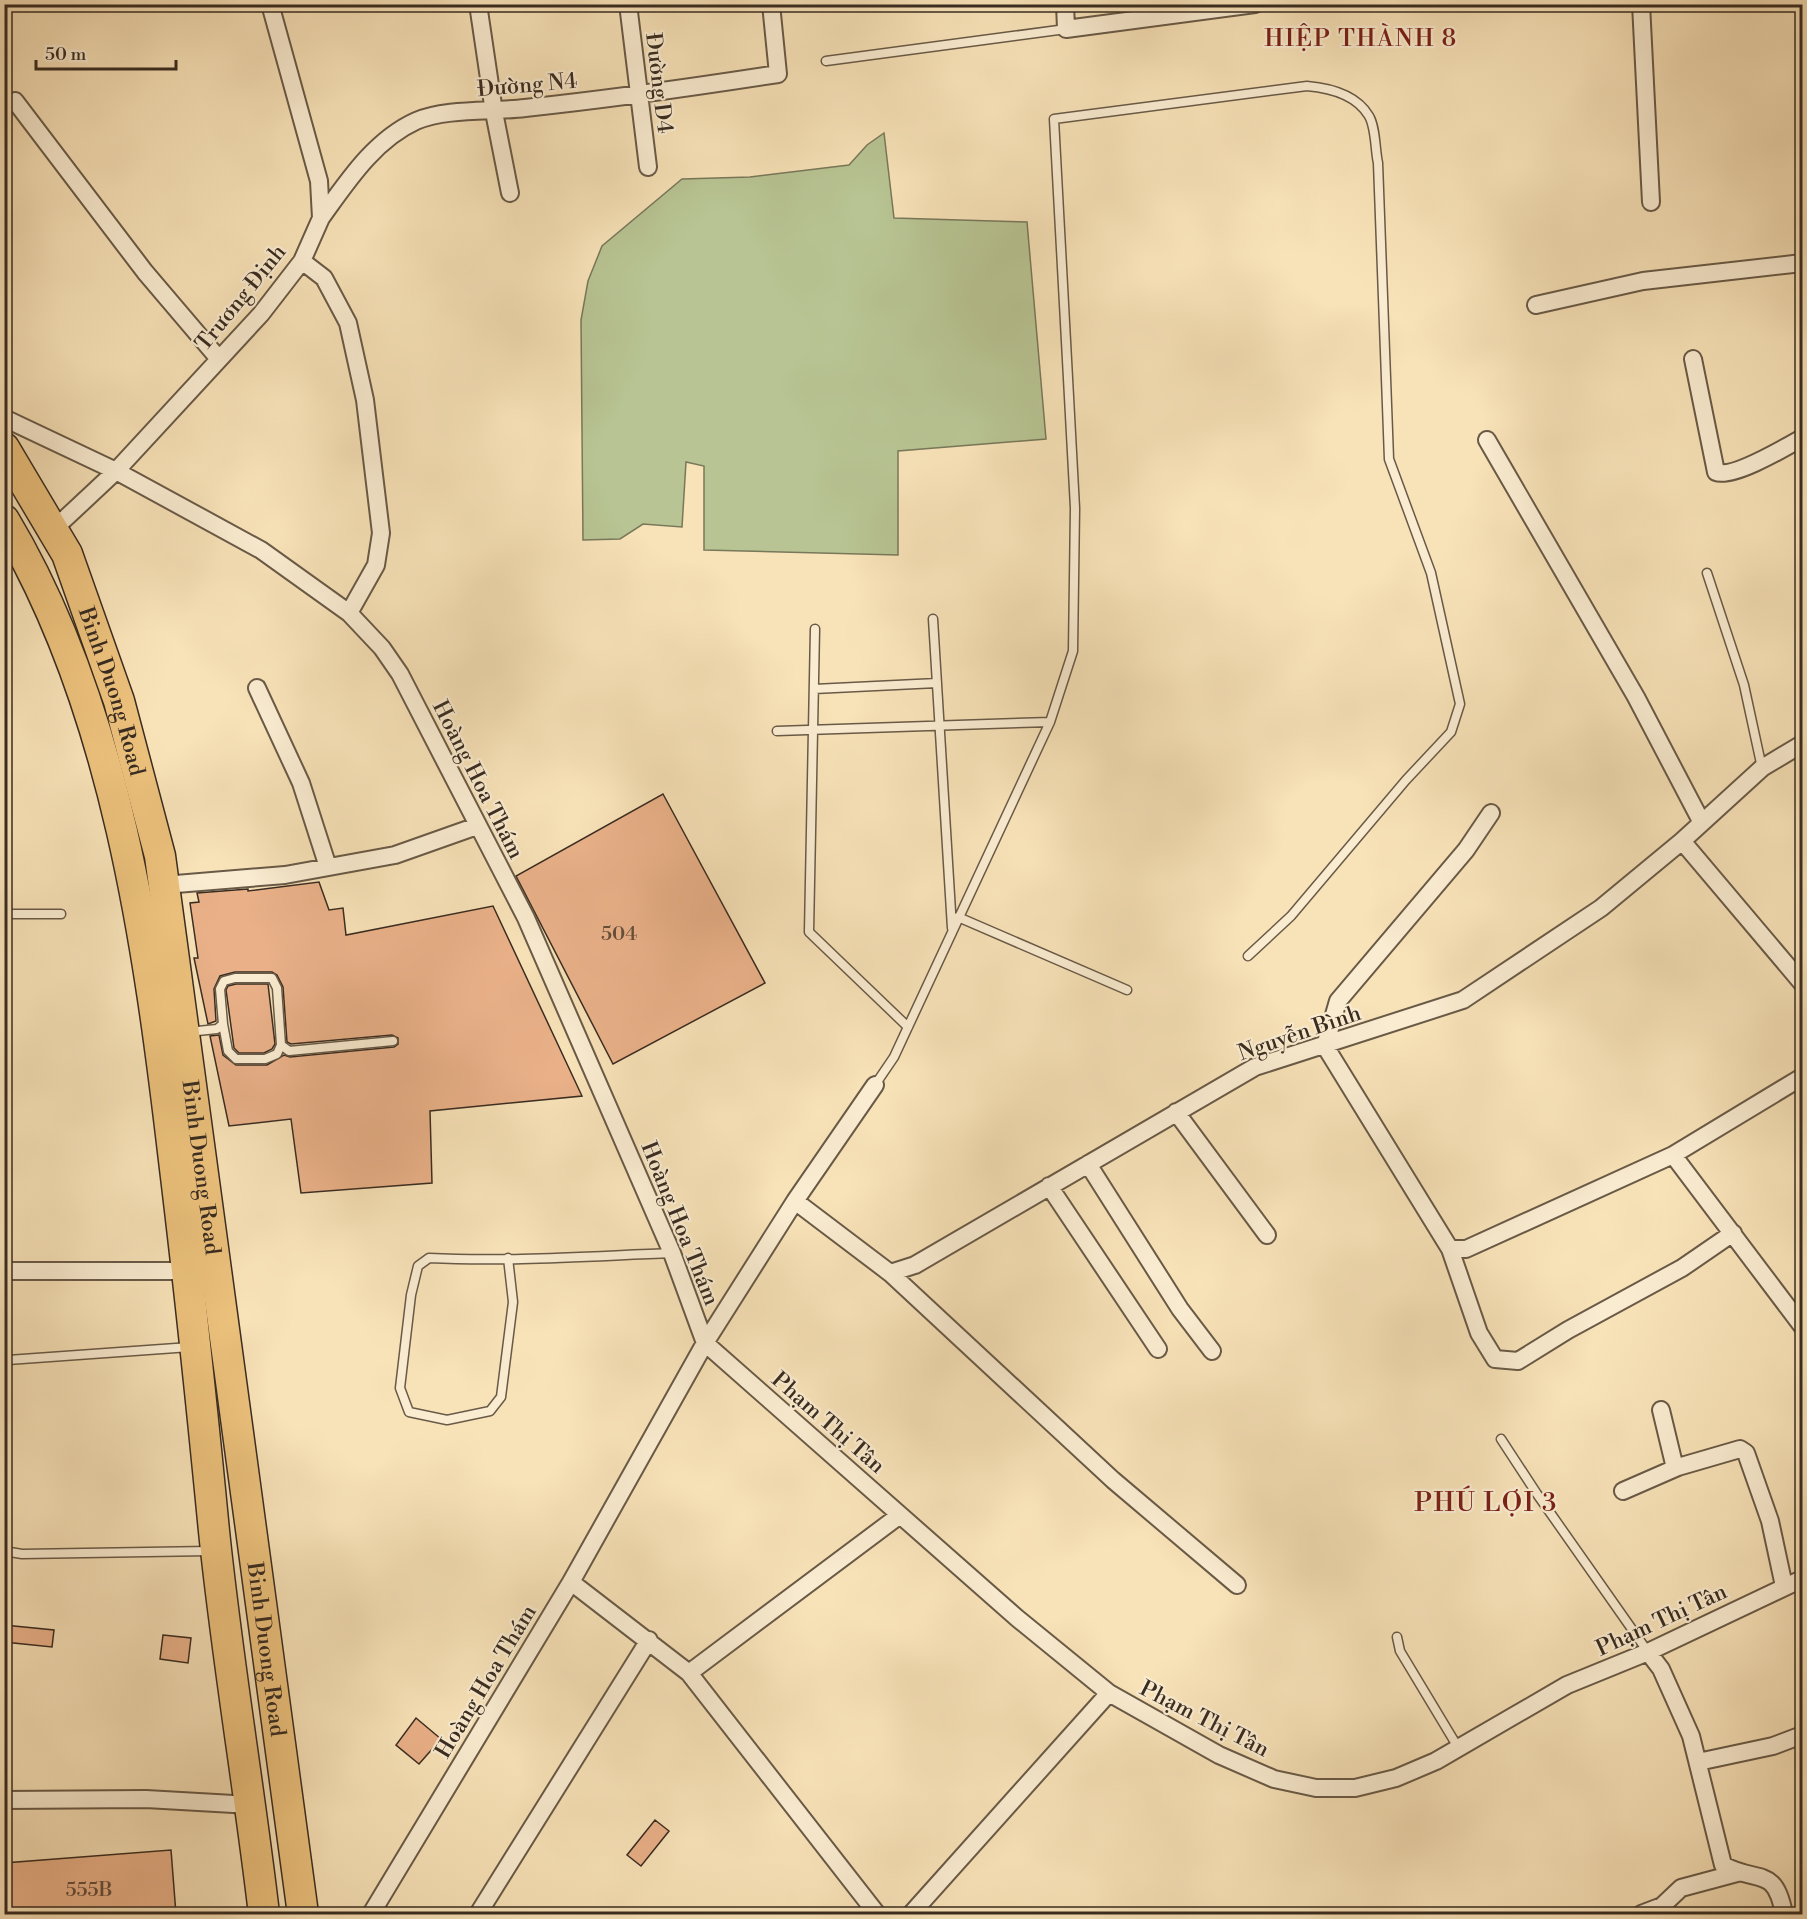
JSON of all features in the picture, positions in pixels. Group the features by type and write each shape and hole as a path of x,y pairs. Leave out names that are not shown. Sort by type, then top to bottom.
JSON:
{"highway":[{"name":"Binh Duong Road","path":"4,448 67,554 119,701 160,856 210,1216 224,1343 303,1914"},
{"name":"Binh Duong Road","path":"4,520 20,546 51,612 88,707 127,853 160,1040 197,1347 216,1551 264,1914"},
{"path":"20,546 54,529"}],"street":[{"name":"Trương Định","path":"54,529 116,471 261,314 302,261 321,218 319,181 270,4"},
{"path":"478,4 494,112 510,193"},
{"name":"Đường D4","path":"628,4 648,167"},
{"name":"Đường N4","path":"321,218 349,180 383,141 417,121 462,112 494,112 639,96 778,74 771,4"},
{"path":"1065,4 1066,29 1255,4"},
{"path":"1641,4 1651,202"},
{"path":"15,101 131,254 219,359"},
{"path":"302,261 324,278 348,323 365,400 381,533 375,565 349,613"},
{"path":"1536,305 1643,281 1803,263"},
{"path":"1693,359 1716,472 1723,474 1753,464 1803,438"},
{"name":"Hoàng Hoa Thám","path":"4,418 116,471 261,550 349,613 382,648 400,674 526,918 672,1254 705,1343"},
{"path":"1488,440 1636,697 1701,821"},
{"path":"257,688 301,783 328,867"},
{"name":"Nguyễn Bình","path":"890,1273 915,1265 1255,1067 1463,1000 1601,908 1682,841 1701,821 1762,768 1803,744"},
{"path":"1491,813 1466,850 1338,1001 1325,1046 1450,1250 1479,1333 1495,1359 1518,1361 1568,1330 1682,1268 1733,1233"},
{"path":"164,885 285,874 395,855 477,826"},
{"path":"1682,841 1803,983"},
{"path":"1450,1250 1466,1249 1673,1155 1803,1077"},
{"name":"Hoàng Hoa Thám","path":"371,1914 571,1582 705,1343 795,1201 875,1085"},
{"path":"1176,1112 1267,1235"},
{"path":"1673,1155 1803,1326"},
{"path":"1088,1164 1180,1309 1212,1351"},
{"path":"1049,1186 1158,1349"},
{"path":"795,1201 890,1273 1113,1480 1237,1585"},
{"path":"8,1268 188,1270"},
{"name":"Phạm Thị Tân","path":"705,1343 1017,1618 1109,1693 1219,1755 1274,1779 1316,1788 1355,1788 1396,1778 1460,1749 1567,1685 1648,1652 1803,1579"},
{"path":"1661,1410 1674,1464 1678,1467"},
{"path":"1623,1491 1678,1467 1740,1449 1746,1453 1770,1521 1784,1586"},
{"path":"689,1673 900,1515"},
{"path":"571,1582 689,1673 877,1914"},
{"path":"478,1914 649,1640"},
{"path":"1648,1652 1668,1683 1691,1736 1723,1865 1737,1873 1766,1878 1780,1892 1784,1914"},
{"path":"911,1914 1109,1693"},
{"path":"1698,1762 1773,1746 1803,1735"},
{"path":"4,1800 146,1799 251,1805"},
{"path":"1641,1914 1662,1906 1681,1888 1737,1873"}],"lane":[{"path":"826,61 1066,29"},
{"path":"875,1085 894,1057 1050,722 1073,651 1075,508 1054,119 1307,86 1333,89 1348,96 1369,117 1378,163 1389,459 1431,573 1460,704 1451,732 1406,780 1291,916 1248,956"},
{"path":"1707,573 1744,685 1762,768"},
{"path":"933,619 952,931"},
{"path":"815,629 808,932 908,1027"},
{"path":"814,689 937,683"},
{"path":"777,731 1050,722"},
{"path":"4,914 61,914"},
{"path":"958,917 1127,990"},
{"path":"235,978 273,978 277,988 281,1045 277,1054 265,1059 236,1059 228,1051 223,1024 220,989 225,981 235,978"},
{"path":"184,1033 217,1029 223,1024"},
{"path":"281,1045 289,1051 393,1041"},
{"path":"508,1258 513,1302 501,1397 490,1411 447,1420 409,1412 400,1388 411,1295 418,1266 429,1258 672,1254"},
{"path":"8,1360 197,1347"},
{"path":"1502,1439 1537,1494 1648,1652"},
{"path":"4,1551 22,1554 216,1551"},
{"path":"1397,1637 1400,1651 1460,1749"}],"green space":[{"path":"884,133 894,218 1027,222 1046,439 898,451 898,555 704,550 704,466 686,462 682,527 643,524 620,539 583,540 581,320 588,281 602,246 682,179 750,177 849,165 867,145"}],"building":[{"path":"663,794 765,983 613,1064 516,876"},
{"path":"319,882 329,910 343,908 346,935 493,906 582,1096 430,1111 432,1183 301,1193 291,1119 229,1126 210,1036 219,1035 223,1055 236,1065 267,1065 284,1055 290,1057 394,1047 398,1044 398,1038 392,1035 291,1044 287,1042 283,987 277,975 272,972 235,972 220,976 214,989 216,1021 208,1024 194,958 198,958 190,903 199,902 197,893 248,889 248,891"},
{"path":"268,984 275,1044 272,1049 264,1053 239,1053 234,1048 226,990 228,986"},
{"path":"4,1625 54,1630 52,1647 4,1642"},
{"path":"163,1635 191,1638 188,1663 160,1659"},
{"path":"416,1718 441,1739 419,1764 396,1745"},
{"path":"655,1820 669,1831 641,1866 627,1855"},
{"path":"171,1850 176,1914 4,1914 4,1863"}],"district":[{"name":"HIỆP THÀNH 8","path":"1361,38"},
{"name":"PHÚ LỢI 3","path":"1486,1502"}]}
